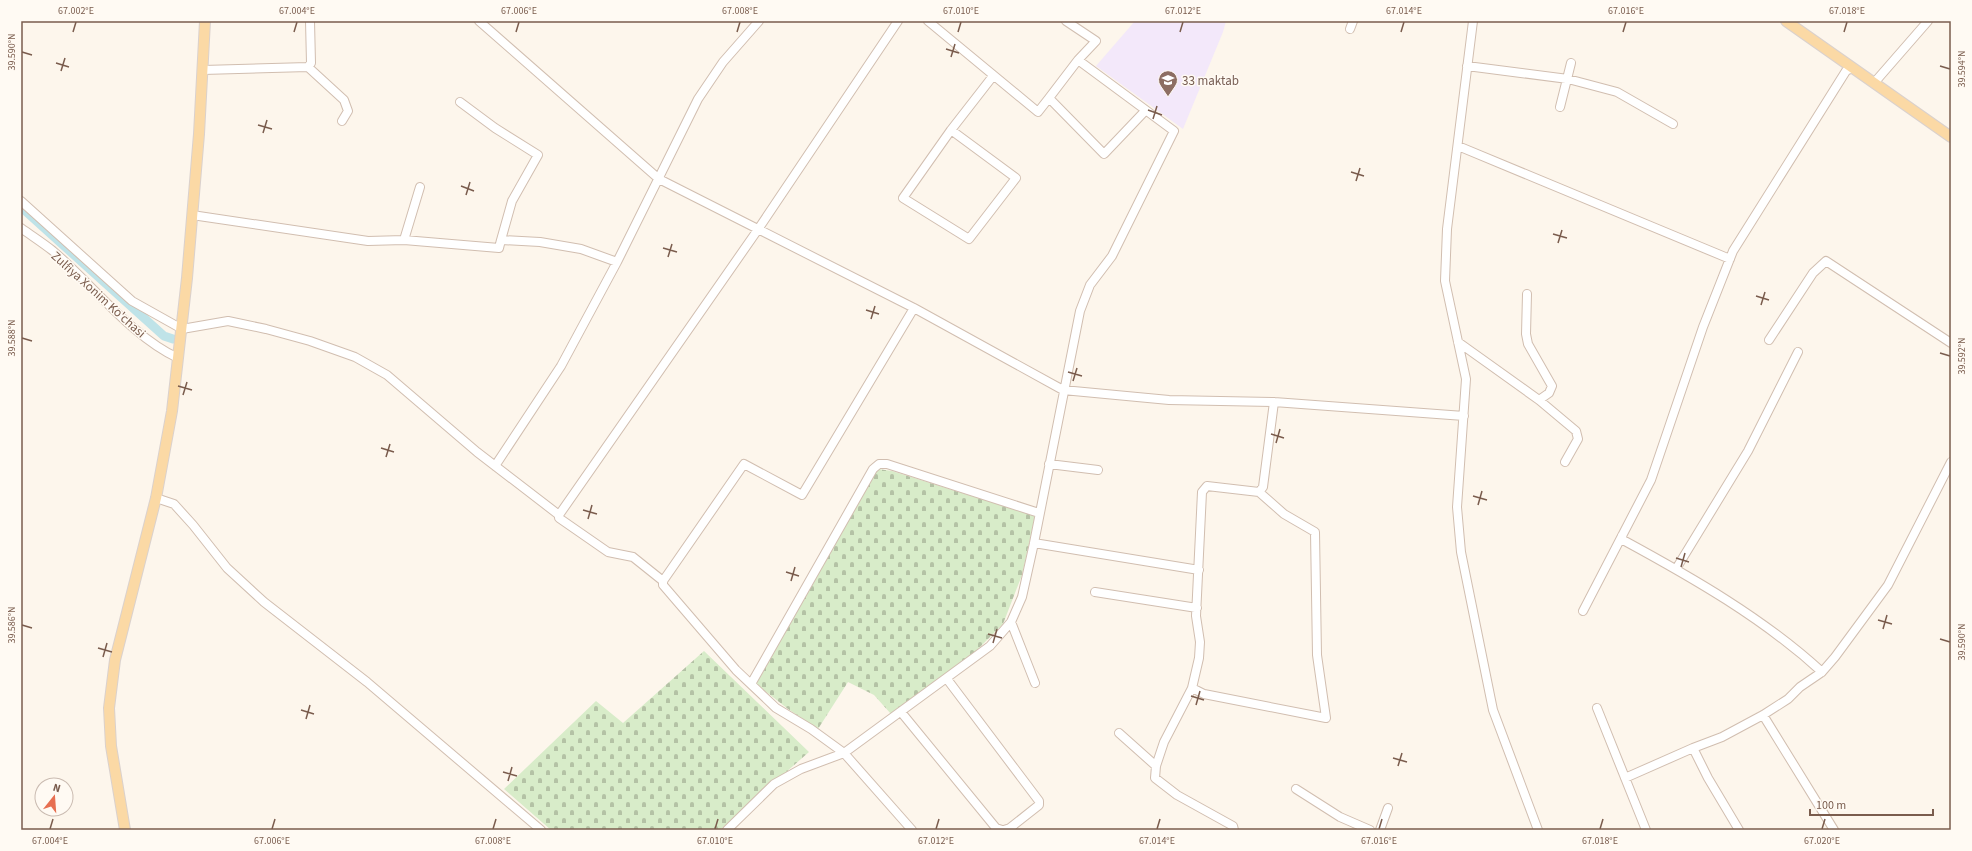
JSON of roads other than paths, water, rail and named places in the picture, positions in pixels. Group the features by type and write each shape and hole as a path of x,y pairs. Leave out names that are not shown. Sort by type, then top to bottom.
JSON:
{"main road":[{"path":"125,830 111,746 109,708 115,660 156,498 172,411 182,329 192,215 206,21"},
{"path":"1786,21 1951,137"}],"street":[{"path":"308,68 310,63 310,21"},
{"path":"479,21 660,179 914,308 1063,390 1169,400 1274,402 1464,416"},
{"path":"495,466 561,366 660,179 698,99 709,81 759,21"},
{"path":"559,514 759,228 898,21"},
{"path":"928,21 1038,112 1078,60 1096,41 1066,21"},
{"path":"1473,21 1447,229 1445,281 1466,379 1457,507 1461,552 1493,710 1538,830"},
{"path":"1874,84 1928,21"},
{"path":"726,830 774,784 801,770 844,753 990,646 1011,622 1022,596 1034,542 1056,436 1063,390 1080,311 1090,285 1112,256 1174,131 1078,60"},
{"path":"1560,107 1571,62"},
{"path":"1467,66 1568,79 1617,92 1673,124"},
{"path":"203,70 308,68 344,100 348,111 342,121"},
{"path":"1583,611 1651,480 1702,327 1733,251 1846,71 1852,68"},
{"path":"951,130 1016,178 969,239 903,198 951,130 993,76"},
{"path":"1049,98 1104,154 1145,111"},
{"path":"192,215 368,241 404,240 499,248 512,201 538,155 494,128 460,102"},
{"path":"1458,146 1730,259"},
{"path":"404,240 420,187"},
{"path":"21,200 132,300 182,329 228,321 266,329 310,341 355,357 387,375 495,466 559,514 559,518 608,552 633,557 663,581 663,585 736,670 776,708 811,729 844,753 912,830"},
{"name":"Zulfiya Xonim Ko'chasi","path":"21,228 53,251 112,308 161,350 178,358"},
{"path":"501,240 540,242 581,249 617,262"},
{"path":"1769,340 1813,273 1826,261 1951,343"},
{"path":"1527,294 1526,328 1528,344 1552,386 1550,393 1539,400"},
{"path":"663,581 744,464 802,495 914,308"},
{"path":"1458,342 1539,400 1576,432 1578,436 1565,462"},
{"path":"1676,569 1748,451 1798,352"},
{"path":"1259,492 1265,483 1274,402"},
{"path":"1625,778 1693,748 1722,738 1788,699 1800,687 1822,672 1835,657 1888,585 1951,462"},
{"path":"751,684 873,468 879,464 887,464 1039,513"},
{"path":"1049,464 1098,470"},
{"path":"1192,688 1204,694 1326,718 1317,655 1314,532 1284,514 1259,492 1207,486 1202,492 1197,608 1200,642 1198,664 1192,688 1164,742 1156,766 1155,778 1158,782 1177,795 1233,826 1234,830"},
{"path":"156,498 174,504 193,525 227,568 264,602 367,682 541,830"},
{"path":"1622,536 1623,540 1676,569 1781,636 1822,672"},
{"path":"1034,542 1199,570"},
{"path":"1095,592 1197,608"},
{"path":"1011,622 1035,683"},
{"path":"901,712 996,828 1003,830 1010,828 1039,805 1039,800 947,679"},
{"path":"1597,708 1646,830"},
{"path":"1763,715 1834,830"},
{"path":"1119,733 1156,766"},
{"path":"1693,748 1708,778 1739,830"},
{"path":"1296,789 1340,817 1370,830"},
{"path":"1380,830 1388,808"}],"waterway":[{"path":"21,207 164,336 173,339"}],"place":[{"name":"33 maktab","path":"1168,97"}]}
